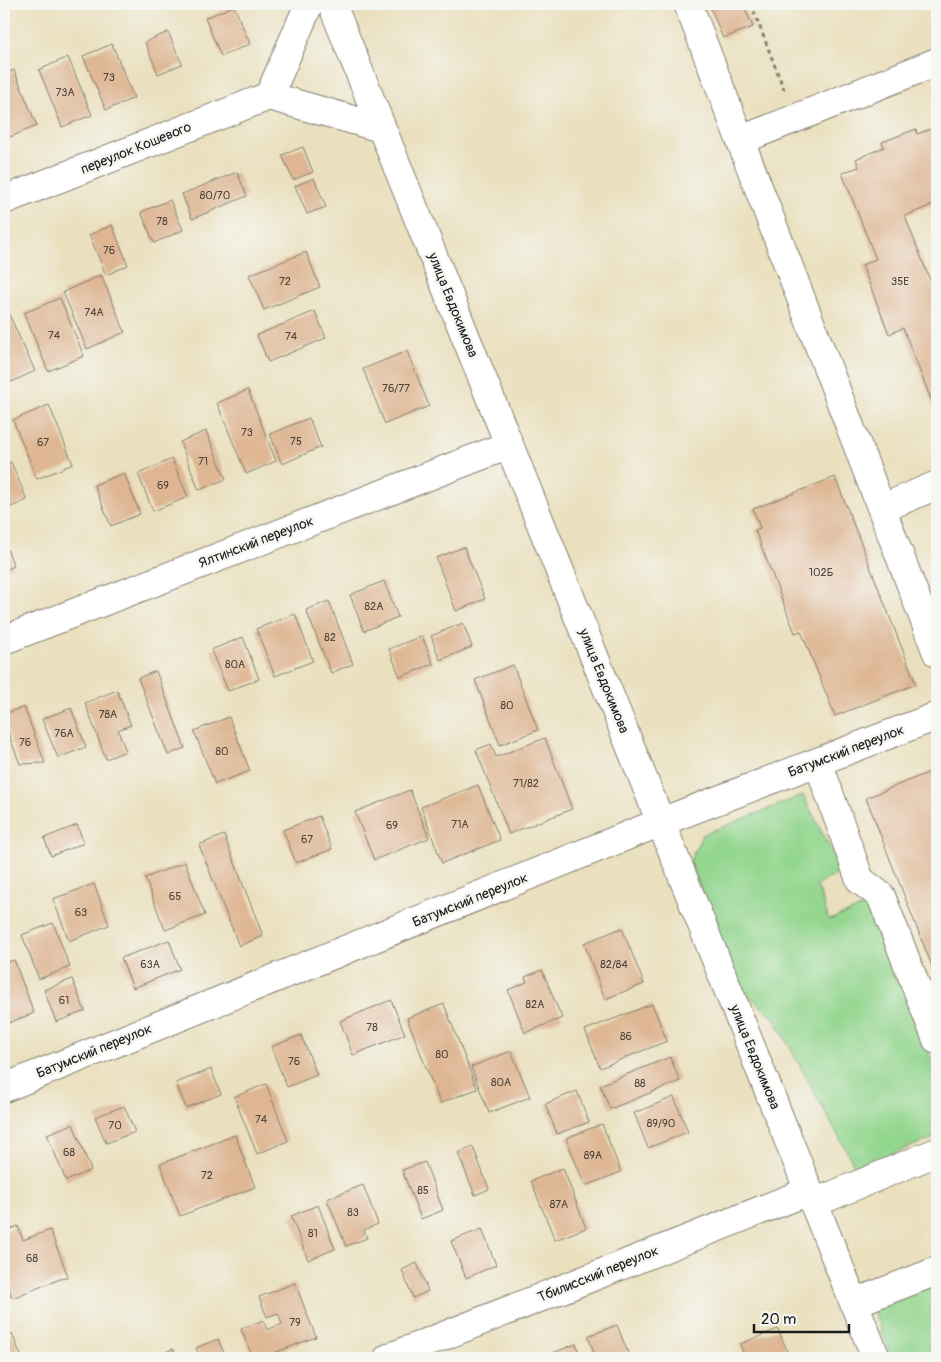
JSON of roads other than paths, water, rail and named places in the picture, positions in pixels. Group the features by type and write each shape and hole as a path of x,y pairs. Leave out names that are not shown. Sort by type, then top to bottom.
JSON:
{"street":[{"path":"309,4 269,96 382,128"},
{"name":"улица Евдокимова","path":"332,4 876,1358"},
{"path":"688,4 883,508 937,653"},
{"path":"741,140 937,62"},
{"name":"переулок Кошевого","path":"4,200 269,96"},
{"name":"Ялтинский переулок","path":"4,640 509,445"},
{"path":"883,508 937,485"},
{"name":"Батумский переулок","path":"4,1088 661,822 937,716"},
{"path":"818,762 860,880 881,896 937,1040"},
{"name":"Тбилисский переулок","path":"388,1358 811,1197 937,1152"},
{"path":"854,1303 937,1271"}]}
